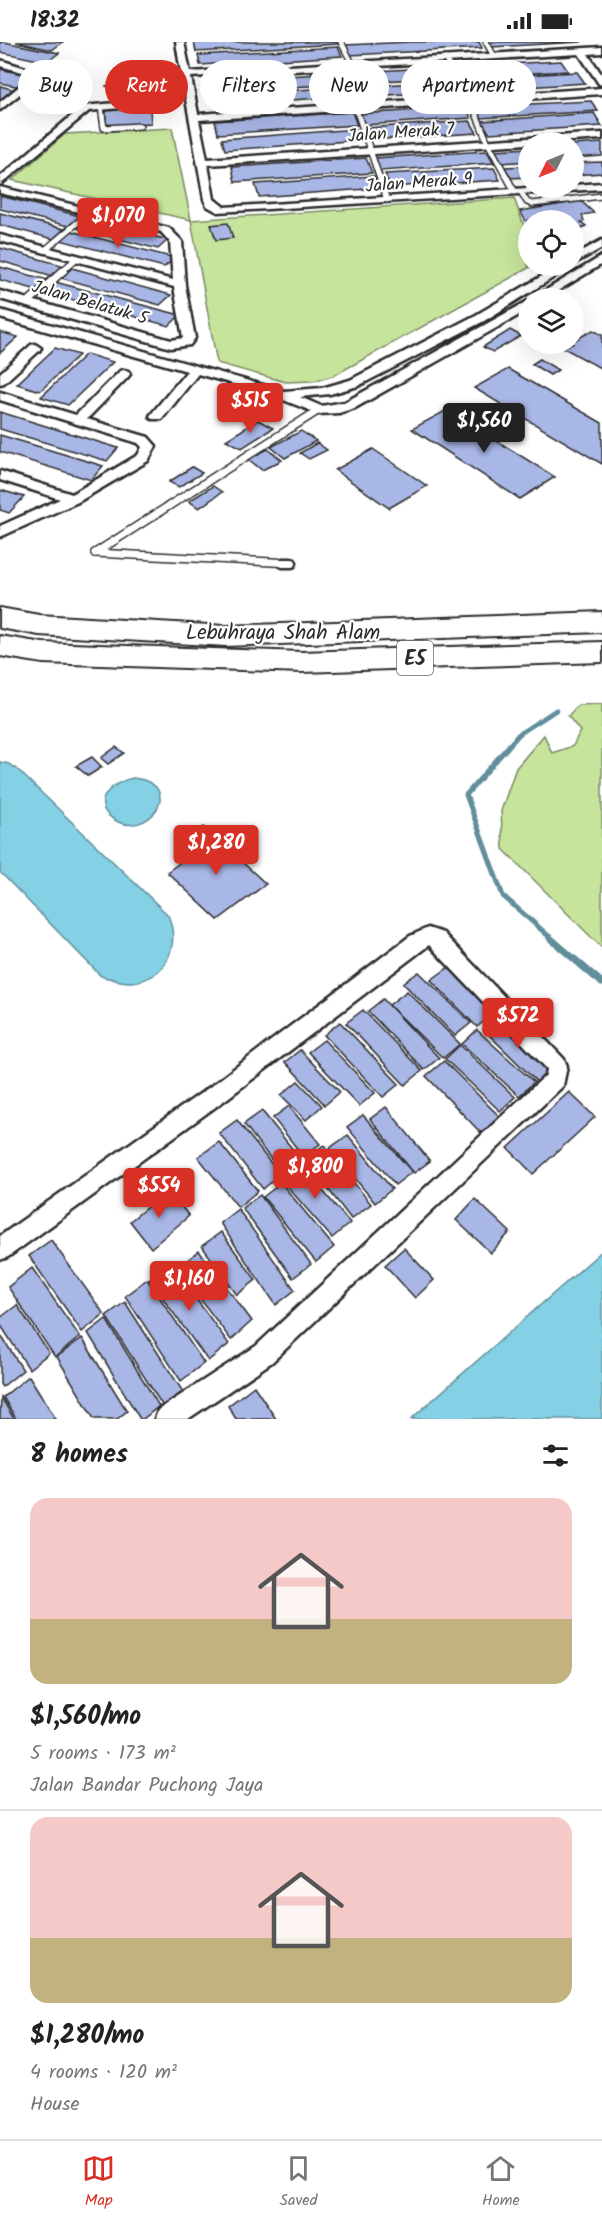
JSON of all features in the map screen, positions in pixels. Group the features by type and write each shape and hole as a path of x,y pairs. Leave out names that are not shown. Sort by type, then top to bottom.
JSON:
{"highway":[{"name":"Lebuhraya Shah Alam","path":"0,618 39,625 225,636 602,622"},
{"name":"Lebuhraya Shah Alam","path":"0,646 43,653 302,662 602,652"}],"street":[{"path":"180,42 182,60"},
{"path":"389,63 602,50"},
{"path":"582,51 602,82"},
{"path":"0,63 40,74 38,78 0,107"},
{"path":"188,75 309,67"},
{"path":"536,95 602,91"},
{"path":"188,92 202,162"},
{"path":"0,182 86,108 105,107"},
{"path":"194,117 309,109"},
{"name":"Jalan Merak 7","path":"202,162 602,136"},
{"name":"Jalan Merak 9","path":"202,162 211,204 222,210 518,192"},
{"name":"Jalan Merak 9","path":"584,187 602,186"},
{"path":"0,190 165,230 176,241 179,285 0,238"},
{"path":"584,254 602,243"},
{"path":"555,288 602,259"},
{"path":"273,391 307,395 341,389 354,384 480,318 549,276"},
{"name":"Jalan Belatuk 5","path":"0,296 171,344 186,342 189,338 179,285"},
{"path":"0,314 273,391 320,410 339,409 350,405 518,312"},
{"path":"0,380 35,348"},
{"path":"157,416 195,369"},
{"path":"78,420 124,374"},
{"path":"0,396 143,440 149,446 143,458 73,499 0,532"},
{"path":"0,475 73,499"},
{"path":"0,1249 218,1093 417,942 428,936 436,939 557,1066 556,1078 264,1354 167,1419"}],"lane":[{"path":"341,42 350,60"},
{"path":"486,42 494,56"},
{"path":"101,107 104,128 140,126"},
{"path":"358,114 387,200"},
{"path":"476,114 488,143 518,192"},
{"path":"523,198 532,204 602,196"},
{"path":"45,250 90,212"},
{"path":"27,303 77,258"},
{"path":"292,563 95,553 320,410"}],"green space":[{"path":"172,128 191,220 12,180 65,134"},
{"path":"514,198 518,210 518,274 333,376 313,381 286,382 217,363 191,220"},
{"path":"602,704 602,948 503,849 501,811 516,768 544,735 552,753 573,746 580,731 568,716 578,705"}],"water":[{"path":"0,762 9,764 19,771 168,915 173,937 171,948 168,958 155,974 133,982 101,976 0,872"},
{"path":"133,778 149,782 158,790 160,800 157,809 149,818 139,823 126,824 113,819 106,812 103,799 106,793 118,783"},
{"path":"602,1251 602,1419 411,1419"}],"building":[{"path":"0,42 4,42 59,53 50,60 38,60 0,52"},
{"path":"16,42 63,42 52,50"},
{"path":"194,42 337,42 338,44 196,52"},
{"path":"479,42 482,48 350,55 346,45"},
{"path":"488,42 582,42 491,47"},
{"path":"338,47 342,56 279,60 200,60 200,65 198,55"},
{"path":"561,61 568,71 536,73 536,62"},
{"path":"0,69 18,73 18,87 0,83"},
{"path":"389,70 401,70 401,80 389,81"},
{"path":"577,72 585,83 536,86 536,74"},
{"path":"297,75 309,75 309,86 297,87"},
{"path":"401,84 401,94 389,95 389,85"},
{"path":"0,86 16,90 3,99 0,98"},
{"path":"309,89 309,99 297,100 297,90"},
{"path":"591,101 598,111 479,118 477,114 536,114 536,104"},
{"path":"389,112 469,114 471,118 364,125 359,114 389,114"},
{"path":"594,113 602,126 489,133 482,121"},
{"path":"106,114 150,114 151,123 106,126"},
{"path":"353,114 357,125 218,134 215,121"},
{"path":"470,121 477,133 370,140 365,128"},
{"path":"357,129 361,140 225,150 222,139"},
{"path":"602,143 602,156 584,157 584,144"},
{"path":"518,149 518,162 502,163 495,150"},
{"path":"487,151 494,163 380,171 375,158"},
{"path":"366,158 372,173 235,182 232,167"},
{"path":"602,162 602,173 584,174 584,163"},
{"path":"518,166 518,178 511,178 505,167"},
{"path":"494,168 500,180 390,187 385,174"},
{"path":"374,176 379,188 259,197 255,184"},
{"path":"0,196 80,216 68,226 0,209"},
{"path":"581,201 594,213 584,215 584,210 526,210"},
{"path":"0,213 64,229 53,239 0,225"},
{"path":"87,219 168,240 158,249 76,228"},
{"path":"228,223 233,238 216,240 211,225"},
{"path":"71,231 175,258 164,267 60,240"},
{"path":"0,248 65,266 53,276 0,261"},
{"path":"0,267 48,280 37,290 0,280"},
{"path":"72,268 171,295 160,305 61,278"},
{"path":"55,282 180,315 169,326 44,292"},
{"path":"510,330 518,334 518,338 493,352 483,347"},
{"path":"593,330 602,335 602,369 575,354 584,354 584,335"},
{"path":"0,332 18,337 0,353"},
{"path":"55,348 79,355 40,391 17,384"},
{"path":"86,354 113,362 68,405 41,397"},
{"path":"540,359 558,370 550,375 532,364"},
{"path":"508,369 602,423 602,464 474,388"},
{"path":"257,401 271,408 259,416 246,409"},
{"path":"447,410 555,477 520,499 412,429"},
{"path":"0,412 118,448 107,461 0,429"},
{"path":"258,420 273,428 242,448 226,440"},
{"path":"301,431 316,441 285,458 271,447"},
{"path":"0,435 103,466 91,480 0,452"},
{"path":"317,443 327,450 309,459 300,453"},
{"path":"268,449 282,460 262,470 248,459"},
{"path":"373,449 427,486 389,508 335,470"},
{"path":"192,467 202,473 179,487 169,482"},
{"path":"213,486 222,492 199,508 189,501"},
{"path":"0,490 24,497 9,513 0,510"},
{"path":"116,747 124,753 108,764 101,758"},
{"path":"92,757 102,767 88,776 76,766"},
{"path":"204,827 266,884 218,920 167,872 201,847 190,837"},
{"path":"452,965 498,1010 477,1027 431,980"},
{"path":"419,972 471,1023 455,1036 403,983"},
{"path":"407,991 460,1044 443,1058 389,1005"},
{"path":"383,999 439,1058 424,1070 368,1011"},
{"path":"363,1010 422,1071 405,1085 346,1023"},
{"path":"499,1017 553,1069 537,1082 483,1029"},
{"path":"340,1022 399,1084 383,1097 324,1035"},
{"path":"477,1030 534,1082 519,1096 462,1044"},
{"path":"324,1040 375,1093 359,1106 308,1052"},
{"path":"460,1045 515,1097 500,1111 445,1059"},
{"path":"300,1050 340,1092 325,1105 285,1062"},
{"path":"444,1061 502,1119 483,1135 426,1076"},
{"path":"298,1081 322,1106 306,1120 281,1095"},
{"path":"569,1092 595,1117 533,1174 508,1148"},
{"path":"289,1106 320,1144 303,1156 273,1118"},
{"path":"386,1107 430,1161 414,1173 370,1119"},
{"path":"262,1111 299,1157 280,1171 244,1124"},
{"path":"363,1115 412,1172 395,1185 347,1127"},
{"path":"237,1120 280,1175 263,1189 219,1133"},
{"path":"348,1135 392,1189 375,1203 330,1148"},
{"path":"219,1142 258,1191 238,1207 198,1157"},
{"path":"324,1145 371,1204 351,1219 305,1159"},
{"path":"299,1163 350,1223 332,1238 280,1178"},
{"path":"281,1183 334,1247 316,1262 263,1197"},
{"path":"168,1190 189,1216 151,1248 130,1221"},
{"path":"260,1195 311,1264 293,1278 242,1208"},
{"path":"475,1199 510,1232 491,1253 456,1220"},
{"path":"238,1209 295,1290 276,1305 220,1223"},
{"path":"221,1232 256,1280 237,1295 202,1246"},
{"path":"51,1240 104,1314 82,1332 29,1256"},
{"path":"404,1248 434,1280 415,1298 385,1265"},
{"path":"199,1251 252,1321 231,1340 177,1268"},
{"path":"170,1263 229,1344 208,1361 149,1279"},
{"path":"32,1268 80,1337 55,1357 8,1287"},
{"path":"147,1279 204,1363 181,1381 125,1296"},
{"path":"125,1302 187,1398 167,1413 106,1316"},
{"path":"17,1305 49,1353 29,1369 0,1324 0,1318"},
{"path":"106,1319 159,1406 143,1419 140,1419 88,1333"},
{"path":"0,1334 23,1370 2,1387 0,1384"},
{"path":"82,1338 127,1411 117,1419 94,1419 57,1357"},
{"path":"29,1376 56,1419 16,1419 3,1397"},
{"path":"254,1386 276,1419 236,1419 228,1406"},
{"path":"1,1397 14,1419 0,1419"}],"waterway":[{"path":"552,939 503,896 466,795 519,734 556,710"},
{"path":"550,938 602,983"}]}
